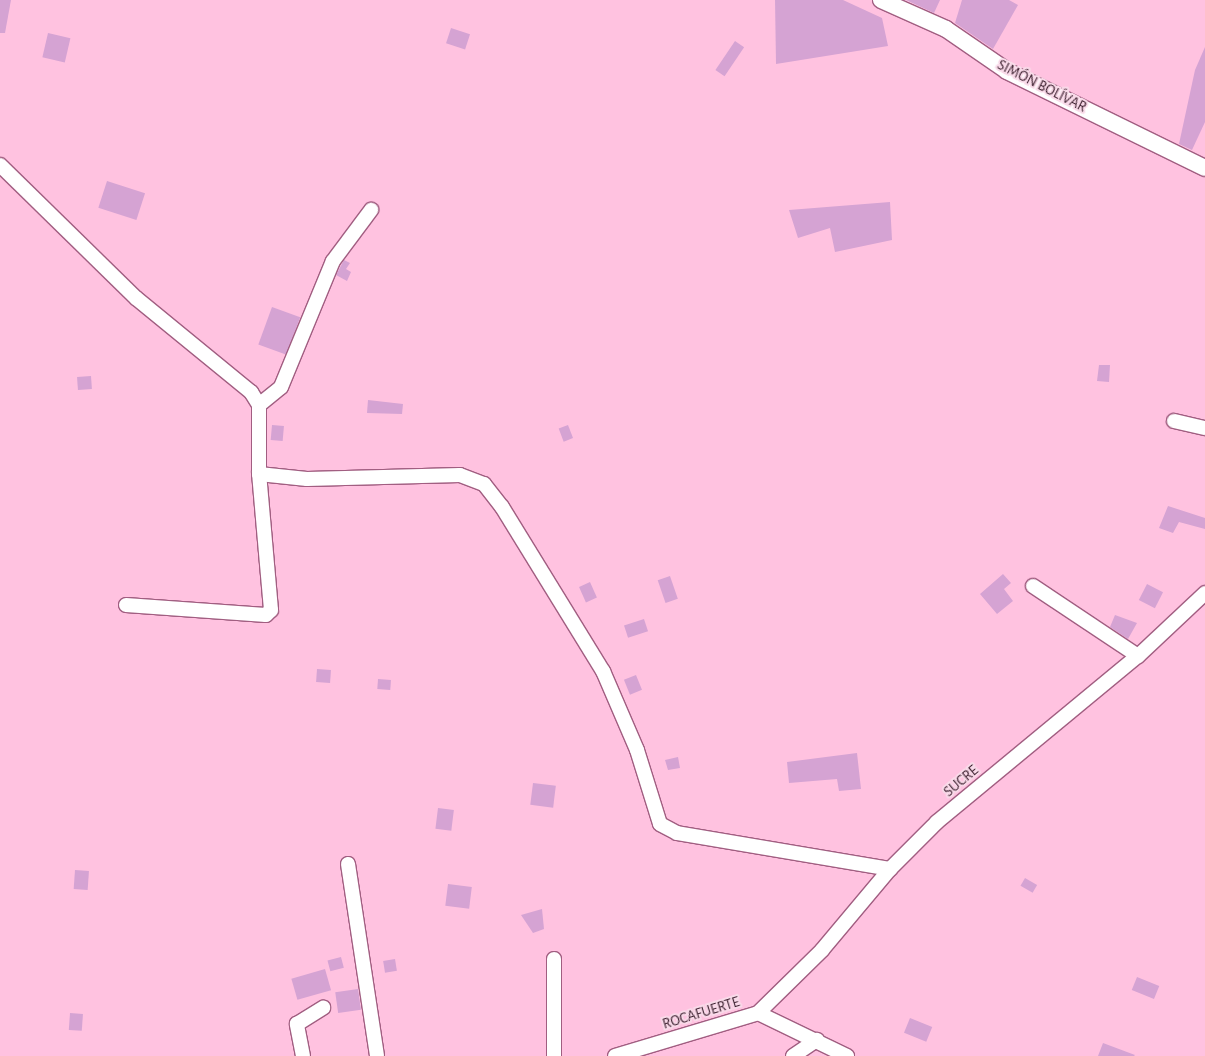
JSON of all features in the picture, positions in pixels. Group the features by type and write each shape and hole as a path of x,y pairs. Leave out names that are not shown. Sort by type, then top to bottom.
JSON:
{"street":[{"name":"SIMÓN BOLÍVAR","path":"881,0 946,30 1007,71 1205,168"},
{"path":"0,165 136,298 251,392 259,405 259,474 271,610 266,615 126,605"},
{"path":"259,405 281,387 334,261 371,210"},
{"path":"1174,421 1205,428"},
{"path":"259,474 307,479 460,475 484,484 502,507 603,672 637,750 660,824 677,833 890,869"},
{"path":"1033,586 1138,656"},
{"name":"SUCRE","path":"758,1013 822,950 890,869 937,822 1138,656 1205,593"},
{"path":"348,864 377,1056"},
{"path":"554,959 554,1056"},
{"path":"303,1056 297,1024 323,1008"},
{"name":"ROCAFUERTE","path":"615,1056 758,1013 847,1056"},
{"path":"793,1056 816,1040"}],"building":[{"path":"0,0 11,0 5,33 0,33"},
{"path":"775,0 843,0 882,18 888,46 776,64"},
{"path":"906,0 940,0 934,13"},
{"path":"962,0 1009,0 1018,5 993,49 955,23"},
{"path":"451,28 470,34 465,49 446,43"},
{"path":"48,33 70,38 65,63 42,57"},
{"path":"735,41 744,47 725,76 715,70"},
{"path":"1205,47 1205,122 1192,150 1179,144 1195,70"},
{"path":"107,181 145,193 136,220 98,208"},
{"path":"890,202 892,240 835,252 830,228 798,238 789,210"},
{"path":"344,260 350,263 346,269 351,272 347,281 336,275"},
{"path":"272,307 300,317 287,355 258,345"},
{"path":"1099,365 1110,365 1109,382 1097,381"},
{"path":"91,376 92,389 78,390 77,377"},
{"path":"368,400 403,404 402,414 367,413"},
{"path":"272,425 284,426 283,441 271,440"},
{"path":"568,425 573,438 564,442 559,429"},
{"path":"1168,506 1205,518 1205,529 1179,522 1173,533 1159,528"},
{"path":"1003,574 1011,583 1004,589 1013,601 997,614 980,594"},
{"path":"670,576 678,599 666,603 658,580"},
{"path":"590,582 597,598 586,602 579,587"},
{"path":"1147,584 1163,592 1155,608 1139,600"},
{"path":"1115,615 1137,623 1128,639 1110,627"},
{"path":"644,619 648,631 628,638 624,625"},
{"path":"317,669 331,670 330,683 316,682"},
{"path":"636,675 642,690 630,695 624,680"},
{"path":"378,679 391,680 390,690 377,689"},
{"path":"857,753 861,789 839,791 837,779 789,783 787,762"},
{"path":"678,757 680,768 668,770 665,760"},
{"path":"533,783 556,786 553,808 530,805"},
{"path":"438,808 454,810 451,831 435,829"},
{"path":"75,870 89,871 88,890 74,889"},
{"path":"1025,878 1037,885 1033,893 1020,886"},
{"path":"448,884 472,887 469,909 445,906"},
{"path":"542,909 544,929 533,933 521,915"},
{"path":"341,957 344,968 330,971 327,961"},
{"path":"395,959 397,971 385,973 383,961"},
{"path":"325,969 331,990 297,1000 291,979"},
{"path":"1137,977 1159,986 1154,999 1132,990"},
{"path":"358,989 361,1010 338,1013 335,992"},
{"path":"70,1013 83,1014 82,1031 69,1030"},
{"path":"910,1018 932,1027 926,1042 904,1033"},
{"path":"1103,1043 1135,1055 1098,1056"}]}
